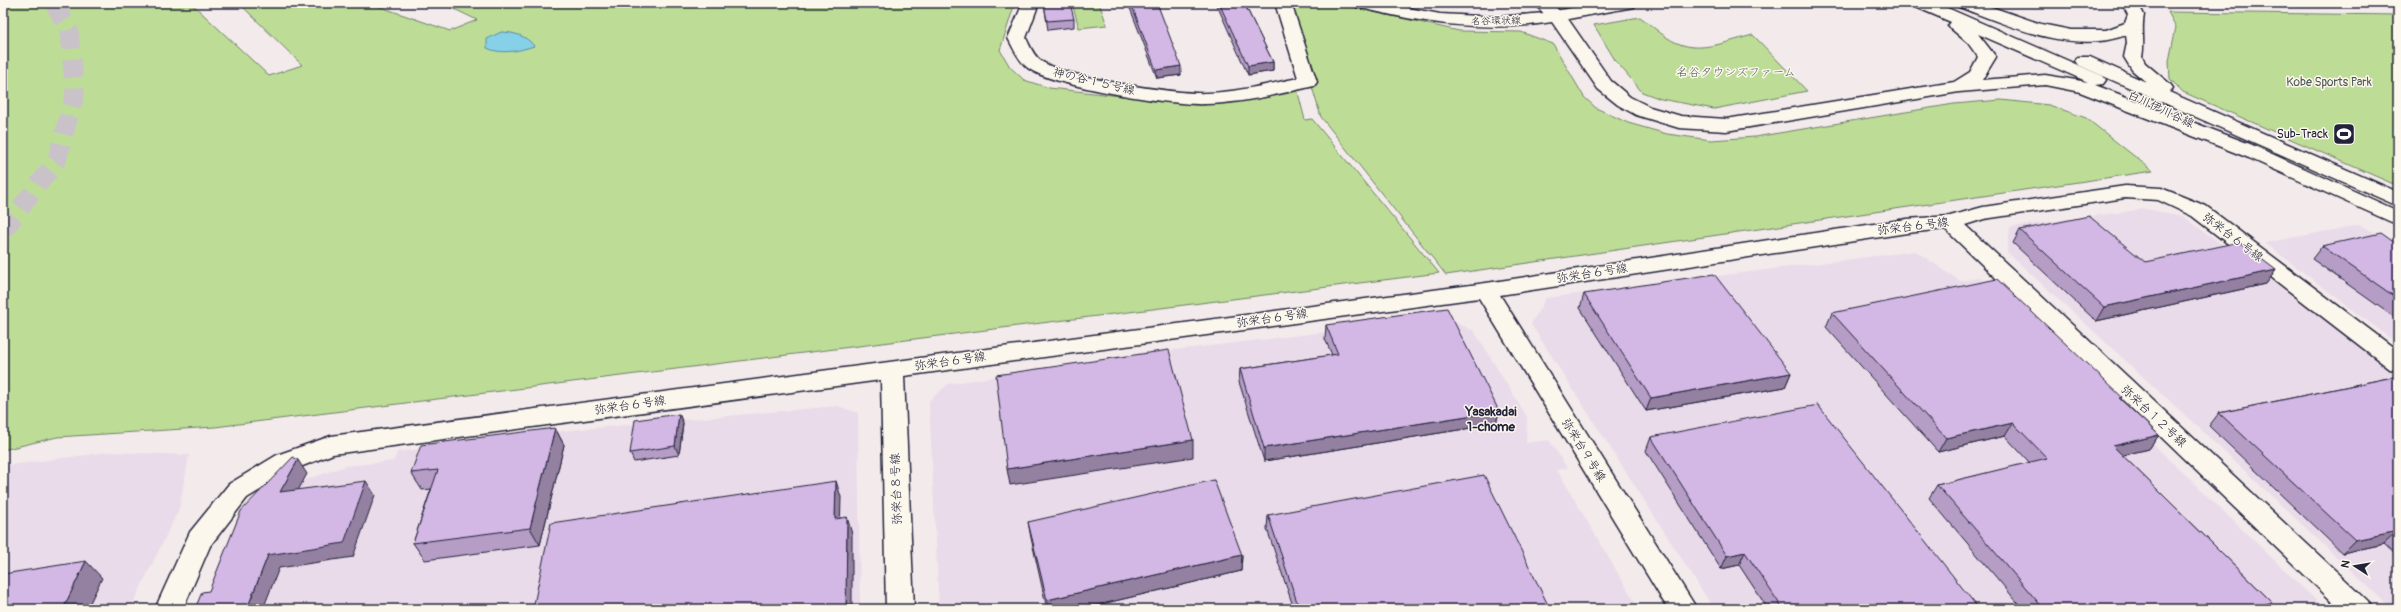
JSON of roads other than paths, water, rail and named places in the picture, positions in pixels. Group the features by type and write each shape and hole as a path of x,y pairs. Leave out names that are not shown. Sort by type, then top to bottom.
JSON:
{"street":[{"name":"神の谷１５号線","path":"1031,3 1017,38 1024,52 1037,67 1064,77 1165,96 1224,97 1308,82 1283,3"},
{"name":"名谷環状線","path":"1363,3 1421,17 1471,21 1518,21 1548,9 1628,3"},
{"path":"1916,3 1963,30 1974,39 1987,57 1977,75 1959,87"},
{"name":"白川伊川谷線","path":"1922,3 2086,74 2398,219"},
{"name":"白川伊川谷線","path":"1953,3 2398,200"},
{"path":"1965,3 2035,27 2077,35 2108,34 2133,26"},
{"path":"2130,3 2136,15 2133,26 2136,43 2133,57 2138,66 2148,76 2169,91 2244,131"},
{"path":"1548,9 1565,26 1604,85 1624,101 1643,111 1679,122 1726,125 1959,87 2045,80 2063,82 2118,99 2256,154"},
{"name":"弥栄台６号線","path":"169,609 199,540 238,491 286,462 331,445 892,368 1486,290 1900,227 1950,222 1983,213 2125,192 2161,194 2199,211 2398,363"},
{"name":"弥栄台１２号線","path":"1950,222 2358,609"},
{"name":"弥栄台９号線","path":"1486,290 1501,318 1683,609"},
{"name":"弥栄台８号線","path":"892,368 900,609"}],"water":[{"path":"501,32 519,35 528,40 534,46 516,51 504,52 487,48 487,39"}],"tunnel":[{"path":"3,231 57,160 75,94 69,30 54,3"}],"place":[{"name":"Sub-Track","path":"2344,134"}],"district":[{"name":"Yasakadai 1-chome","path":"1491,418"}],"park label":[{"name":"名谷タウンズファーム","path":"1736,72"},
{"name":"Kobe Sports Park","path":"2329,82"}]}
